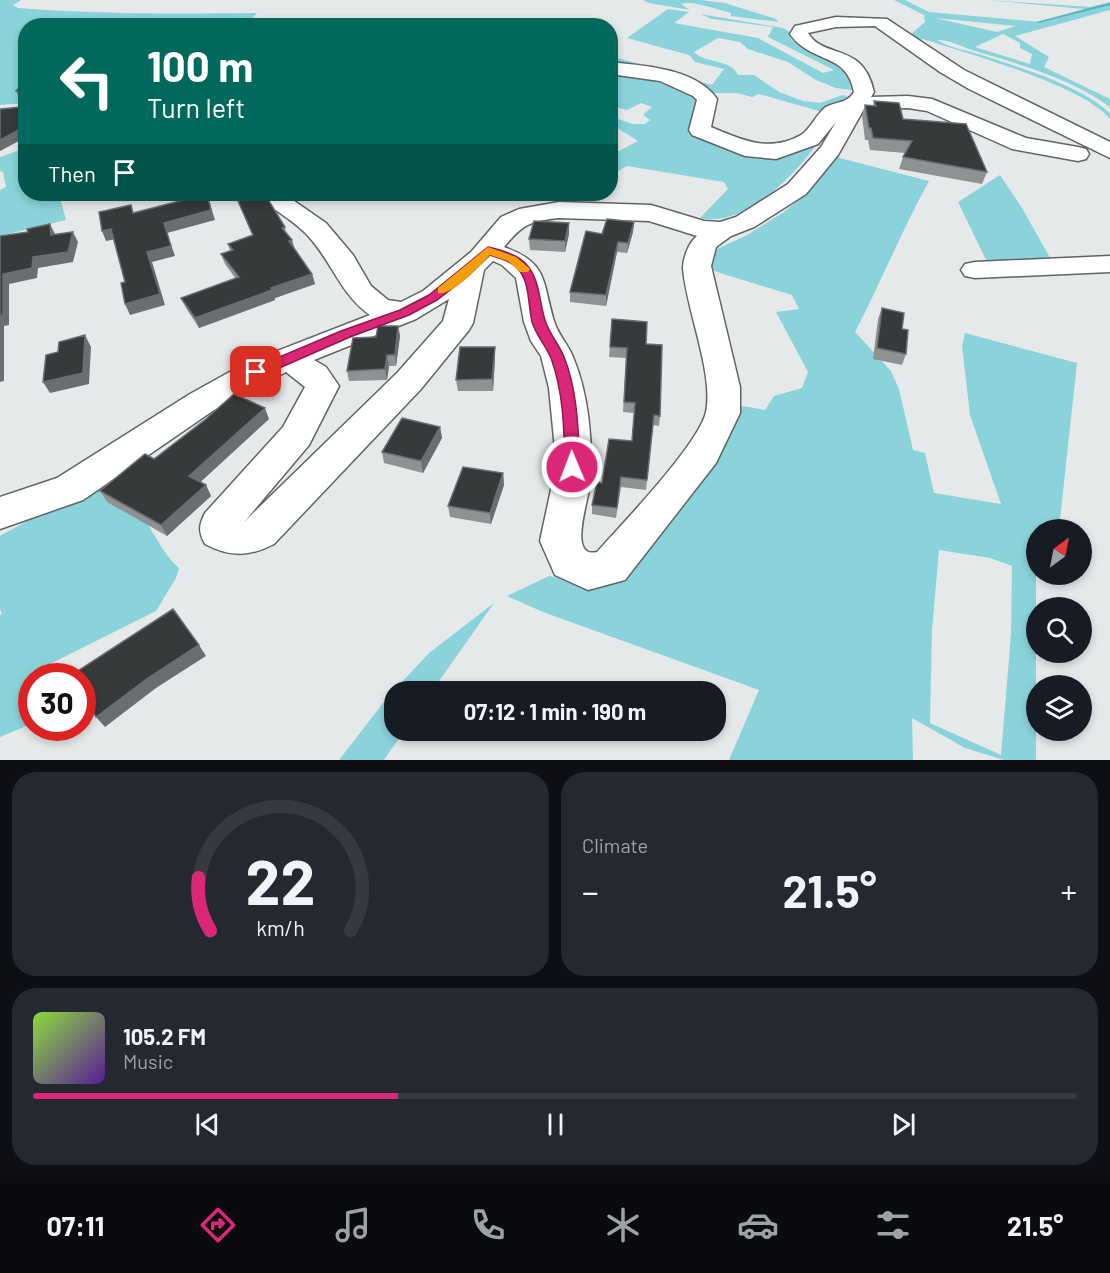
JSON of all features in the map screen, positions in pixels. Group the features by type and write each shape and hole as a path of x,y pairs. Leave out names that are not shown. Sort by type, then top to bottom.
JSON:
{"street":[{"path":"479,259 512,259 530,278 539,322 547,341 557,356 570,406 573,450 571,485 560,541 570,563 588,572 610,567 627,547 703,453 723,413 723,387 697,266 703,244 722,230 745,222 797,189 830,150 864,92 864,81 858,71 846,62 806,44 799,34 801,30 856,13 905,26 922,53 982,88 1110,151"},
{"path":"832,21 875,17"},
{"path":"618,69 660,77 686,84 702,92 707,99 700,130 753,151 776,152 810,140 833,112 859,103 908,102 933,105 1020,144 1078,154"},
{"path":"279,201 318,229 343,261 359,291 379,308 405,312"},
{"path":"0,513 36,502 78,484 125,456 220,391 288,358 405,312 433,297 479,259 510,223 528,214 559,210 651,213 702,229 722,230"},
{"path":"288,358 314,375 322,386 296,436 219,524 219,532 229,538 249,539 260,532 409,381 458,323 479,259"},
{"path":"975,270 1110,264"}],"shaded area":[{"path":"0,0 21,0 13,5 18,8 48,10 257,13 252,18 18,18 18,104 0,105"},
{"path":"643,0 700,0 725,3 776,19 779,22 731,16 731,13 698,4 681,4 690,10"},
{"path":"894,0 905,0 929,12 1040,22 1084,9 988,0 1090,7 1110,2 1110,10 1015,36 1049,57 1044,67 1110,99 1110,107 1078,88 1044,73 951,42 937,40 1034,72 1067,86 1097,103 1110,113 1110,119 1096,106 1076,94 1023,72 923,39 914,42 911,34 925,22 924,15","holes":["935,18 1016,26 997,32","1003,34 1020,43 1020,48 1032,54 1030,64 975,47"]},
{"path":"668,9 689,12 674,23 758,38 823,73 834,70 768,37 773,27 712,19 700,14 783,28 790,32 791,39 843,71 855,87 852,90 836,88 816,80 788,62 748,49 740,42 718,38 694,52 704,58 729,66 738,75 754,75 779,92 803,101 820,103 843,95 851,98 826,111 819,111 759,94 752,97 737,93 709,93 618,68 618,58 712,85 724,69 695,62 689,55 627,38"},
{"path":"618,71 657,78 698,95 699,119 747,154 819,141 783,183 751,207 734,215 717,219 700,218 728,189 724,182 627,166 618,171 618,151 638,141 618,128 618,119 632,124 645,124 650,120 643,115 652,107 641,103 627,110 618,108"},
{"path":"18,151 18,201 61,201 66,220 0,236 0,190 6,187 3,172 0,171 0,157"},
{"path":"832,156 929,181 855,332 891,371 899,389 913,450 925,453 934,493 1001,504 970,415 962,346 965,333 1077,363 1060,519 1026,519 1026,585 1036,585 1036,597 1026,597 1026,663 1036,663 1036,675 1026,675 1026,741 1036,741 1036,760 1004,760 965,748 912,718 913,760 729,760 759,690 543,612 507,596 549,576 592,584 731,404 765,410 774,396 802,388 808,372 776,312 799,309 792,295 703,266 717,249 747,235 784,212 806,194","holes":["939,550 990,558 1012,566 1011,634 1001,755 930,723 932,630"]},
{"path":"1000,175 1022,208 1053,263 989,266 958,202"},
{"path":"92,485 131,504 144,518 166,553 179,568 176,578 156,611 52,663 18,663 18,729 0,737 0,615 2,614 0,609 0,536"},
{"path":"494,603 439,681 403,681 429,653"},
{"path":"384,702 384,741 397,741 384,760 339,760"}],"building":[{"path":"874,101 899,103 903,119 966,124 987,172 903,157 912,141 873,138 865,105 876,106"},
{"path":"18,107 18,130 0,140 0,109"},
{"path":"180,201 209,201 211,210 164,223 171,246 147,252 160,294 125,304 121,283 125,282 111,229 102,231 99,212 131,205 133,213"},
{"path":"238,201 269,201 285,227 282,228 292,240 289,241 312,274 195,318 181,298 239,277 221,254 233,250 228,244 253,235"},
{"path":"607,219 634,222 628,243 618,242 606,295 570,292 586,231 602,234"},
{"path":"534,221 569,223 565,241 529,239"},
{"path":"50,224 51,235 73,232 68,252 33,257 32,268 3,274 3,315 0,315 0,236 28,232 27,229"},
{"path":"882,308 904,313 902,329 908,330 906,354 877,348"},
{"path":"612,319 647,322 646,344 662,345 660,416 654,415 647,480 621,477 617,508 592,505 597,482 602,483 609,439 632,441 635,403 624,402 627,348 610,347"},
{"path":"378,326 398,326 395,355 387,355 385,369 347,371 353,338 376,337"},
{"path":"85,335 83,373 43,382 46,355 58,352 59,342"},
{"path":"460,347 495,347 492,379 456,380"},
{"path":"234,394 265,408 189,476 206,485 161,525 100,491 145,454 154,459"},
{"path":"402,418 440,427 421,461 382,452"},
{"path":"463,467 503,473 490,513 448,506"},
{"path":"173,609 199,645 148,678 96,717 96,663 90,663"}],"waterway":[{"path":"1038,22 1110,4"}],"slow traffic":[{"path":"442,291 463,275 488,250 512,259 524,269"}],"route":[{"path":"256,372 405,312 433,297 463,275 488,250 512,259 530,278 539,322 547,341 557,356 570,406 572,467"}]}
